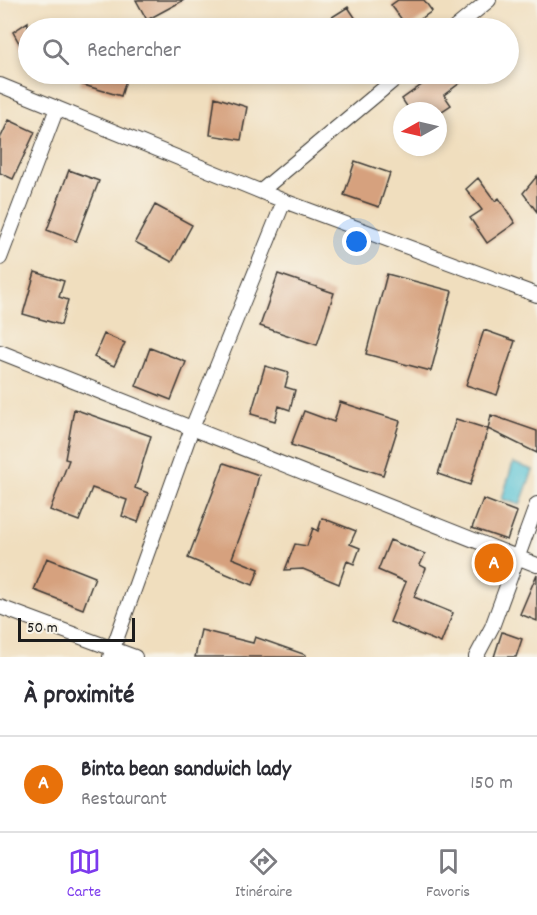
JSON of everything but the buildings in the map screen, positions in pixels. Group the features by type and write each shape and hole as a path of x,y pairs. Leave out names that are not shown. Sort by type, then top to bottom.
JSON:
{"street":[{"path":"467,18 489,0"},
{"path":"261,191 389,84"},
{"path":"0,85 284,201 537,295"},
{"path":"0,258 57,108"},
{"path":"111,653 192,428 284,201"},
{"path":"0,352 537,565"},
{"path":"476,657 492,627 516,556 537,504"},
{"path":"0,607 111,653 135,657"}],"water":[{"path":"513,463 533,470 520,505 502,499"}],"place":[{"name":"Binta bean sandwich lady","path":"494,563"}]}
